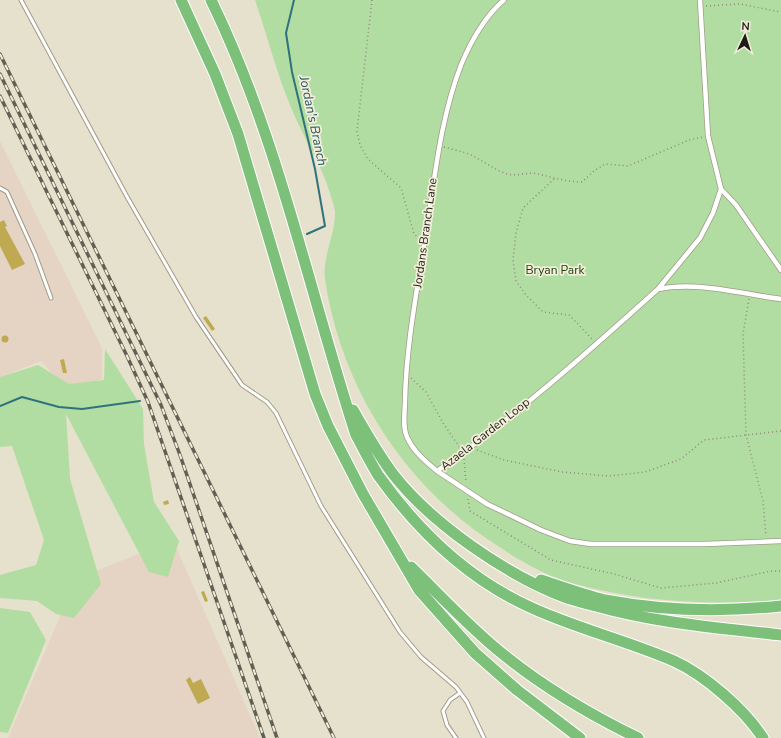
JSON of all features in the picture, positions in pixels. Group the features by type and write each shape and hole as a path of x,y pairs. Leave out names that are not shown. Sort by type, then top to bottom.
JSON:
{"highway":[{"path":"181,0 215,74 238,134 306,367 320,407 328,426 363,494 402,558 419,590 475,653 517,690 580,738"},
{"path":"211,0 240,64 260,118 356,435 378,474 409,514 439,547 501,592 533,608 676,662 709,684 754,724 762,738"},
{"path":"340,385 371,442 394,475 417,501 453,533 536,585 565,598 617,612 676,623 781,635"},
{"path":"402,558 503,654 556,692 601,720 638,738"},
{"path":"507,568 604,599 644,605 680,609 781,606"}],"street":[{"name":"Jordans Branch Lane","path":"437,471 415,450 407,437 404,426 407,357 439,145 462,64 483,23 504,0"},
{"path":"700,0 708,136 721,189 736,205 781,270"},
{"name":"Azaela Garden Loop","path":"721,189 713,213 700,238 658,289 597,345 470,447 437,471 466,491 541,530 570,541 591,544 781,541"},
{"path":"658,289 671,287 698,287 781,300"}],"lane":[{"path":"21,0 141,221 196,317 242,385 267,402 276,413 321,506 400,632 421,657 456,687 484,738"},
{"path":"0,188 7,192 35,254 51,298"},
{"path":"456,738 447,724 444,711 450,700 460,693"}],"path":[{"path":"372,0 357,131 360,145 368,159 400,188 414,234 424,244"},
{"path":"701,6 740,4 781,12"},
{"path":"439,145 476,157 488,166 497,168 503,172 523,176 536,173 565,182 582,182 594,171 606,164 628,166 689,140 708,136"},
{"path":"554,179 523,208 516,232 513,260 516,280 526,295 543,312 568,316 578,324 597,345"},
{"path":"750,295 743,334 746,435 763,501 767,542"},
{"path":"406,373 426,392 443,423 463,452 466,491 470,511 551,560 614,574 661,588 716,583 771,571 781,571"},
{"path":"470,447 504,460 562,472 609,476 645,472 681,459 704,440 781,431"}],"shaded area":[{"path":"0,141 102,348 102,379 67,390 41,361 0,377"},
{"path":"173,540 260,738 8,738 76,579"}],"green space":[{"name":"Bryan Park","path":"255,0 781,0 781,600 729,603 651,599 600,590 565,581 536,569 518,559 467,524 436,497 408,466 383,433 363,397 346,359 333,320 325,279 325,262 335,219 335,209 326,181 285,92"},
{"path":"105,349 143,409 144,444 154,502 179,541 168,577 149,572 66,414 70,479 101,584 74,618 56,614 37,601 0,598 0,575 36,565 44,540 12,446 0,447 0,377 38,365 69,384 104,380"},
{"path":"0,608 30,612 46,640 8,733 0,732"}],"building":[{"path":"4,220 7,226 5,227 25,264 12,270 0,246 0,222"},
{"path":"206,316 215,329 212,331 203,318"},
{"path":"5,335 9,339 5,343 1,339"},
{"path":"64,359 67,373 63,373 60,360"},
{"path":"168,500 169,504 164,505 163,502"},
{"path":"204,591 208,601 205,602 201,592"},
{"path":"190,677 193,683 201,679 210,698 198,704 186,680"}],"waterway":[{"name":"Jordan's Branch","path":"294,0 286,33 292,72 315,169 325,226 307,234"},
{"name":"Jordan's Branch","path":"0,406 22,397 59,407 82,409 140,401"}],"railway":[{"path":"0,54 334,738"},
{"path":"0,74 161,405 180,455 277,738"},
{"path":"0,96 148,402 264,738"}]}
